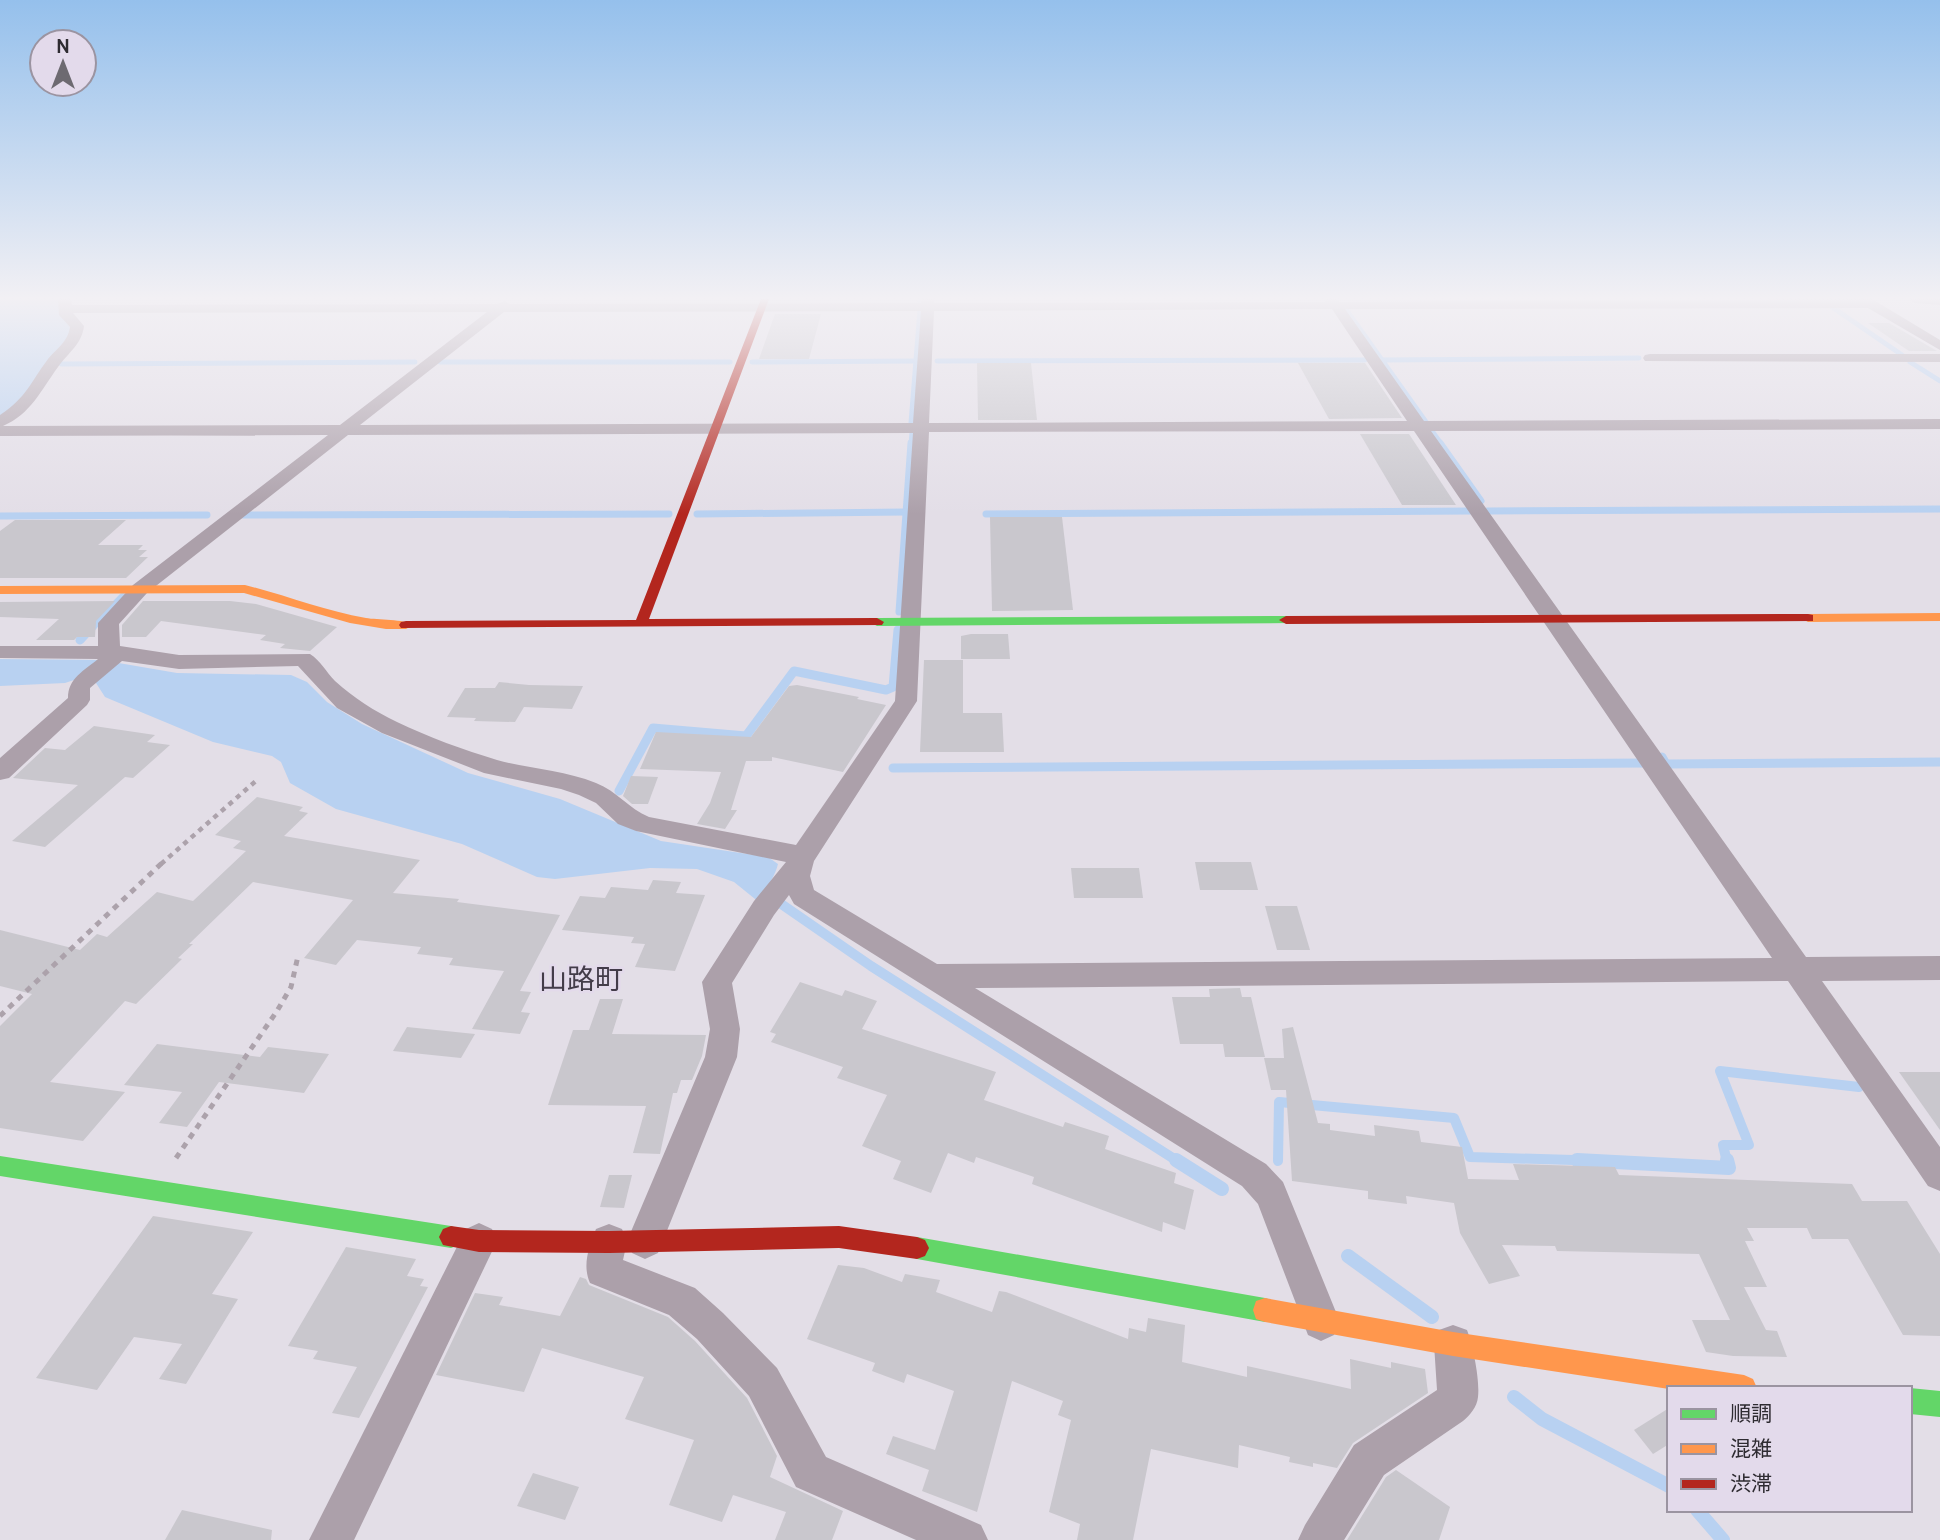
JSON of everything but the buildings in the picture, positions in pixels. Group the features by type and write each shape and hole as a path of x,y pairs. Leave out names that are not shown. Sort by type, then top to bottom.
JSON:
{"street":[{"path":"0,422 21,408 35,393 47,371"},
{"path":"112,656 108,623 140,590 420,371"},
{"path":"641,623 738,371"},
{"path":"924,371 906,701 799,862 769,900 717,982 725,1029 721,1057 627,1242 603,1270 682,1301 710,1326 763,1382 811,1472 966,1540"},
{"path":"1382,371 1940,1175"},
{"path":"0,431 1940,424"},
{"path":"0,590 245,590 369,624 1940,617"},
{"path":"0,652 112,656 179,662 302,659 309,663 322,681 345,703 390,728 493,767 565,781 588,789 605,797 627,818 645,825 799,862"},
{"path":"0,772 79,700 79,686 112,656"},
{"path":"799,862 796,881 804,897 1254,1175 1270,1194 1321,1322"},
{"path":"930,976 1940,968"},
{"path":"0,1166 479,1241 627,1242 839,1237 946,1252 1321,1322 1731,1386"},
{"path":"331,1540 479,1241"},
{"path":"1320,1540 1369,1460 1449,1407 1458,1398 1453,1344"},
{"path":"1912,1401 1940,1404"}],"path":[{"path":"0,1016 155,869 257,780"},
{"path":"153,1190 277,1011 290,987 298,956"}],"water":[{"path":"0,371 45,371 39,380 0,419"},
{"path":"0,659 101,660 177,673 291,675 307,682 327,702 362,724 468,773 560,799 661,841 768,857 778,864 760,903 734,882 697,869 650,868 555,879 537,877 462,844 336,809 290,783 281,762 272,756 213,742 105,697 96,683 74,680 65,683 0,686"}],"waterway":[{"path":"911,423 915,371"},
{"path":"1390,371 1426,422"},
{"path":"1924,371 1940,381"},
{"path":"1432,431 1442,445"},
{"path":"911,445 912,433"},
{"path":"899,612 911,443"},
{"path":"1440,443 1481,501"},
{"path":"1487,511 1940,509"},
{"path":"986,514 1470,511"},
{"path":"697,514 906,512"},
{"path":"243,515 669,514"},
{"path":"0,516 207,515"},
{"path":"91,629 123,596"},
{"path":"80,640 92,627"},
{"path":"619,791 653,728 746,736 794,671 886,690 893,687 898,630"},
{"path":"1662,757 1666,764 1940,762"},
{"path":"893,768 1647,763"},
{"path":"774,899 871,966 1179,1162"},
{"path":"1727,1162 1723,1145 1749,1145 1720,1071 1859,1087"},
{"path":"1278,1161 1279,1102 1454,1118 1470,1157 1584,1160"},
{"path":"1176,1160 1222,1189"},
{"path":"1577,1160 1584,1160"},
{"path":"1584,1160 1639,1162"},
{"path":"1584,1160 1729,1168 1727,1160"},
{"path":"1348,1256 1432,1317"},
{"path":"1514,1397 1542,1419 1667,1485"},
{"path":"1699,1512 1723,1540"}],"traffic: fast":[{"path":"877,622 1286,620"},
{"path":"0,1166 451,1237"},
{"path":"917,1248 1265,1310"},
{"path":"1912,1401 1940,1404"}],"traffic: slow":[{"path":"0,590 245,589 350,619 386,625 406,625"},
{"path":"1808,618 1940,617"},
{"path":"1265,1310 1453,1344 1731,1386"}],"traffic: jam":[{"path":"641,623 737,371"},
{"path":"1286,620 1808,618"},
{"path":"406,625 877,622"},
{"path":"451,1237 479,1241 609,1242 839,1237 917,1248"}],"district":[{"name":"山路町","path":"581,979"}]}
